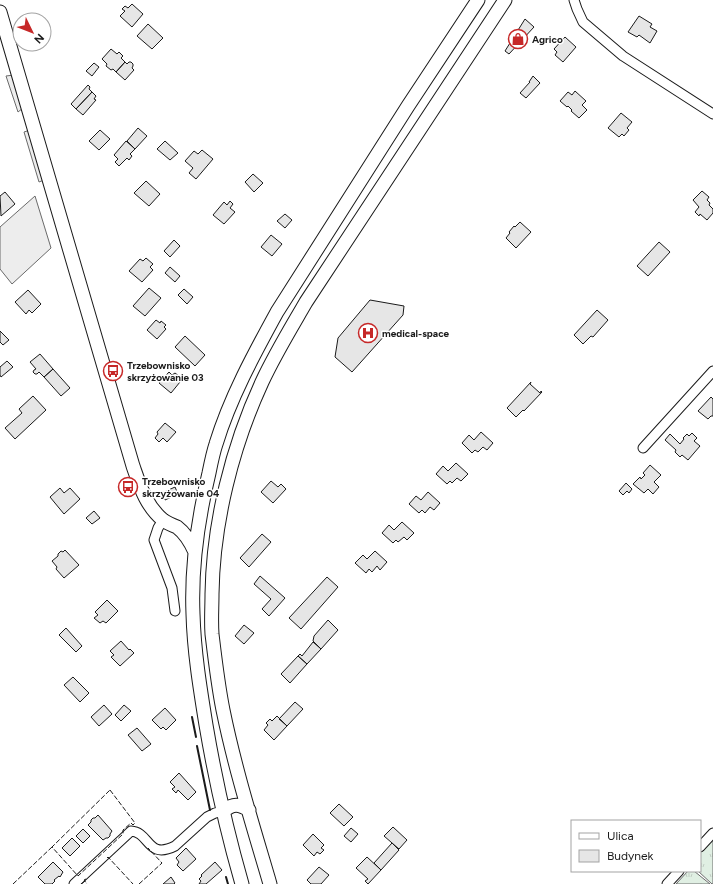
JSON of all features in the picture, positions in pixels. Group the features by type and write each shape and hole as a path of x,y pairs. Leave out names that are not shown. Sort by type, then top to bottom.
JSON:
{"main road":[{"path":"242,884 224,811 202,701 193,614 193,576 198,527 203,498 216,444 229,408 259,343 294,285 408,106 478,0"},
{"path":"270,884 223,709 212,633 212,578 216,543 227,481 242,433 262,383 282,341 306,302 505,0"},
{"path":"0,12 133,466 143,493 152,509 163,520 176,527 187,538 195,552"},
{"path":"176,527 185,526 205,529 209,531 216,543"},
{"path":"224,811 235,805 242,806 249,810"}],"street":[{"path":"574,0 583,22 623,56 713,114"},
{"path":"643,448 713,371"},
{"path":"163,520 158,528 154,540 172,588 175,611"},
{"path":"74,884 131,831 136,831 149,844 157,849 169,849 175,846 207,817 224,811"},
{"path":"701,846 713,833"},
{"path":"667,884 678,872"}],"green space":[{"path":"713,837 713,884 699,872 701,872 701,850"},
{"path":"687,872 695,872 710,884 676,884"}],"shaded area":[{"path":"14,75 23,108 18,112 6,76"},
{"path":"30,130 44,180 39,182 24,132"},
{"path":"35,196 51,248 12,284 0,269 0,227"}],"building":[{"path":"132,4 143,14 132,27 120,16 125,11 122,9 125,6 128,8"},
{"path":"639,16 652,24 650,27 657,31 650,43 639,35 637,37 628,32"},
{"name":"Agrico","path":"525,19 534,27 509,54 505,51"},
{"path":"148,24 163,38 152,49 137,36"},
{"path":"565,37 576,47 563,62 555,55 557,52 554,49"},
{"path":"111,49 117,54 119,52 123,56 121,58 125,62 116,72 106,66 107,64 102,59"},
{"path":"125,62 127,64 131,62 134,70 125,80 116,72"},
{"path":"94,63 99,67 92,76 86,71"},
{"path":"533,76 540,83 526,98 520,93 530,82"},
{"path":"88,85 92,92 76,109 71,104"},
{"path":"575,91 586,101 582,105 587,110 579,118 568,106 567,107 560,101 568,92 572,95"},
{"path":"92,92 96,96 94,99 96,100 83,115 76,109"},
{"path":"621,113 632,122 627,128 629,130 624,136 622,134 619,137 608,128"},
{"path":"138,128 147,136 135,149 127,141"},
{"path":"100,130 110,139 99,150 89,141"},
{"path":"126,141 135,149 130,154 132,156 129,160 127,158 119,166 115,162 118,159 114,155"},
{"path":"165,141 178,153 170,160 157,149"},
{"path":"202,150 213,159 196,179 189,173 193,168 185,161 194,151 198,154"},
{"path":"253,174 263,183 254,192 245,182"},
{"path":"146,181 160,194 149,206 134,193"},
{"path":"702,191 709,197 707,200 713,209 713,213 707,220 695,212 699,207 693,200"},
{"path":"5,192 15,204 1,216 0,196"},
{"path":"230,201 233,204 230,208 235,212 224,224 213,215 224,202 227,205"},
{"path":"285,214 292,220 285,228 277,221"},
{"path":"520,222 531,232 516,248 506,238 514,226 515,227"},
{"path":"271,235 282,244 272,256 261,247"},
{"path":"174,240 180,246 170,257 164,251"},
{"path":"659,242 670,252 648,276 637,266"},
{"path":"146,258 153,264 150,267 153,270 142,282 129,271 140,259 143,261"},
{"path":"170,267 180,276 175,282 165,273"},
{"path":"149,288 161,298 145,316 133,306"},
{"path":"184,289 193,297 187,304 178,295"},
{"path":"28,290 41,304 32,313 29,310 26,314 15,302"},
{"path":"370,300 404,306 403,315 352,372 335,357 338,338"},
{"path":"597,310 608,320 593,337 591,336 583,344 574,335"},
{"path":"156,320 160,323 161,321 166,325 164,327 166,329 157,339 147,330"},
{"path":"0,331 9,340 3,345 0,342"},
{"path":"185,336 205,355 195,366 175,347"},
{"path":"40,354 53,369 44,377 39,372 35,374 33,372 36,369 30,362"},
{"path":"7,361 13,367 1,377 0,367"},
{"path":"53,369 70,388 61,396 44,377"},
{"path":"169,372 172,375 175,373 179,376 176,379 180,382 171,393 159,383"},
{"path":"531,382 530,384 540,393 541,391 542,392 524,411 523,410 516,417 507,408"},
{"path":"33,396 46,410 15,439 5,428 22,413 19,409"},
{"path":"711,397 713,399 713,416 708,419 698,411"},
{"path":"165,423 176,432 167,442 163,438 159,442 155,438 158,434 157,432"},
{"path":"481,432 493,443 487,450 483,447 478,452 475,450 472,453 462,443 469,435 474,440"},
{"path":"692,433 697,438 694,441 700,446 688,460 682,455 680,457 675,452 676,450 665,440 670,434 680,444 687,434 689,436"},
{"path":"456,463 468,474 461,481 457,478 452,483 450,481 447,484 436,474 443,466 448,471"},
{"path":"650,465 661,475 654,482 659,487 653,494 648,489 644,493 633,484 640,477 641,479 645,475 643,473"},
{"path":"271,481 278,487 281,484 286,489 273,503 261,492"},
{"path":"626,483 632,489 629,493 627,491 623,495 619,491"},
{"path":"175,487 178,494 165,500 162,493"},
{"path":"60,488 64,493 70,488 80,499 64,514 50,497"},
{"path":"428,492 440,503 434,510 430,507 425,513 422,510 419,513 409,504 416,496 421,500"},
{"path":"94,511 100,518 92,524 86,518"},
{"path":"402,522 414,533 407,540 404,537 398,542 396,540 393,543 382,533 389,525 394,530"},
{"path":"262,534 271,542 249,567 240,558"},
{"path":"65,550 79,565 64,578 56,569 57,567 52,561 61,551 63,552"},
{"path":"375,551 387,562 380,570 377,566 372,572 369,569 366,573 355,563 363,555 367,559"},
{"path":"260,576 285,598 269,616 262,609 271,599 254,584"},
{"path":"327,577 338,587 301,629 289,618"},
{"path":"107,600 118,611 106,623 103,621 100,623 94,618 98,615 95,612"},
{"path":"328,620 338,630 321,649 313,641 314,636"},
{"path":"244,625 254,633 244,644 235,636"},
{"path":"66,628 82,646 76,652 59,635"},
{"path":"121,641 134,653 120,666 111,657 114,655 110,651"},
{"path":"313,642 321,649 307,664 298,656 300,654 302,656"},
{"path":"298,656 307,664 290,683 281,674"},
{"path":"73,677 89,693 80,702 64,685"},
{"path":"295,702 303,709 287,726 279,719"},
{"path":"104,705 112,714 99,726 91,717"},
{"path":"124,705 131,711 121,721 115,715"},
{"path":"165,708 176,720 166,730 163,727 161,729 152,720"},
{"path":"277,716 287,726 274,740 264,730 268,725 266,723 270,719 272,721"},
{"path":"137,728 151,744 142,751 128,735"},
{"path":"179,773 196,792 188,800 178,790 176,793 172,789 175,787 170,782"},
{"path":"339,804 353,817 344,826 330,813"},
{"path":"98,815 112,831 108,838 103,840 88,825 93,818"},
{"path":"393,827 407,840 399,849 384,836"},
{"path":"351,828 358,834 351,842 344,836"},
{"path":"83,829 90,836 83,843 76,836"},
{"path":"313,834 324,845 321,848 324,850 320,854 317,852 314,856 303,845"},
{"path":"72,838 80,846 70,856 62,848"},
{"path":"392,843 399,850 381,870 374,863"},
{"path":"186,848 196,859 183,871 177,865 179,862 176,858"},
{"path":"367,857 381,870 368,884 365,881 368,879 356,868"},
{"path":"53,862 63,872 60,877 59,876 54,880 55,881 52,884 45,884 38,877"},
{"path":"215,862 222,870 206,884 199,884 201,881 199,879 202,876 201,875"},
{"path":"319,867 329,875 321,884 311,884 307,880"},
{"path":"171,877 175,883 174,884 163,884"}],"fence":[{"path":"110,790 135,823 133,825 131,823 123,830 123,834 78,876 52,847 110,790"},
{"path":"13,884 52,847"},
{"path":"139,884 162,863 148,848"},
{"path":"107,858 108,857 133,884"},
{"path":"86,879 84,880 87,884"},
{"path":"81,884 85,881"}],"wall":[{"path":"192,717 196,737"},
{"path":"197,746 210,810"},
{"path":"226,877 228,884"}],"place":[{"name":"Agrico","path":"518,39"},
{"name":"medical-space","path":"368,333"},
{"name":"Trzebownisko skrzyżowanie 03","path":"113,371"},
{"name":"Trzebownisko skrzyżowanie 04","path":"128,487"}]}
